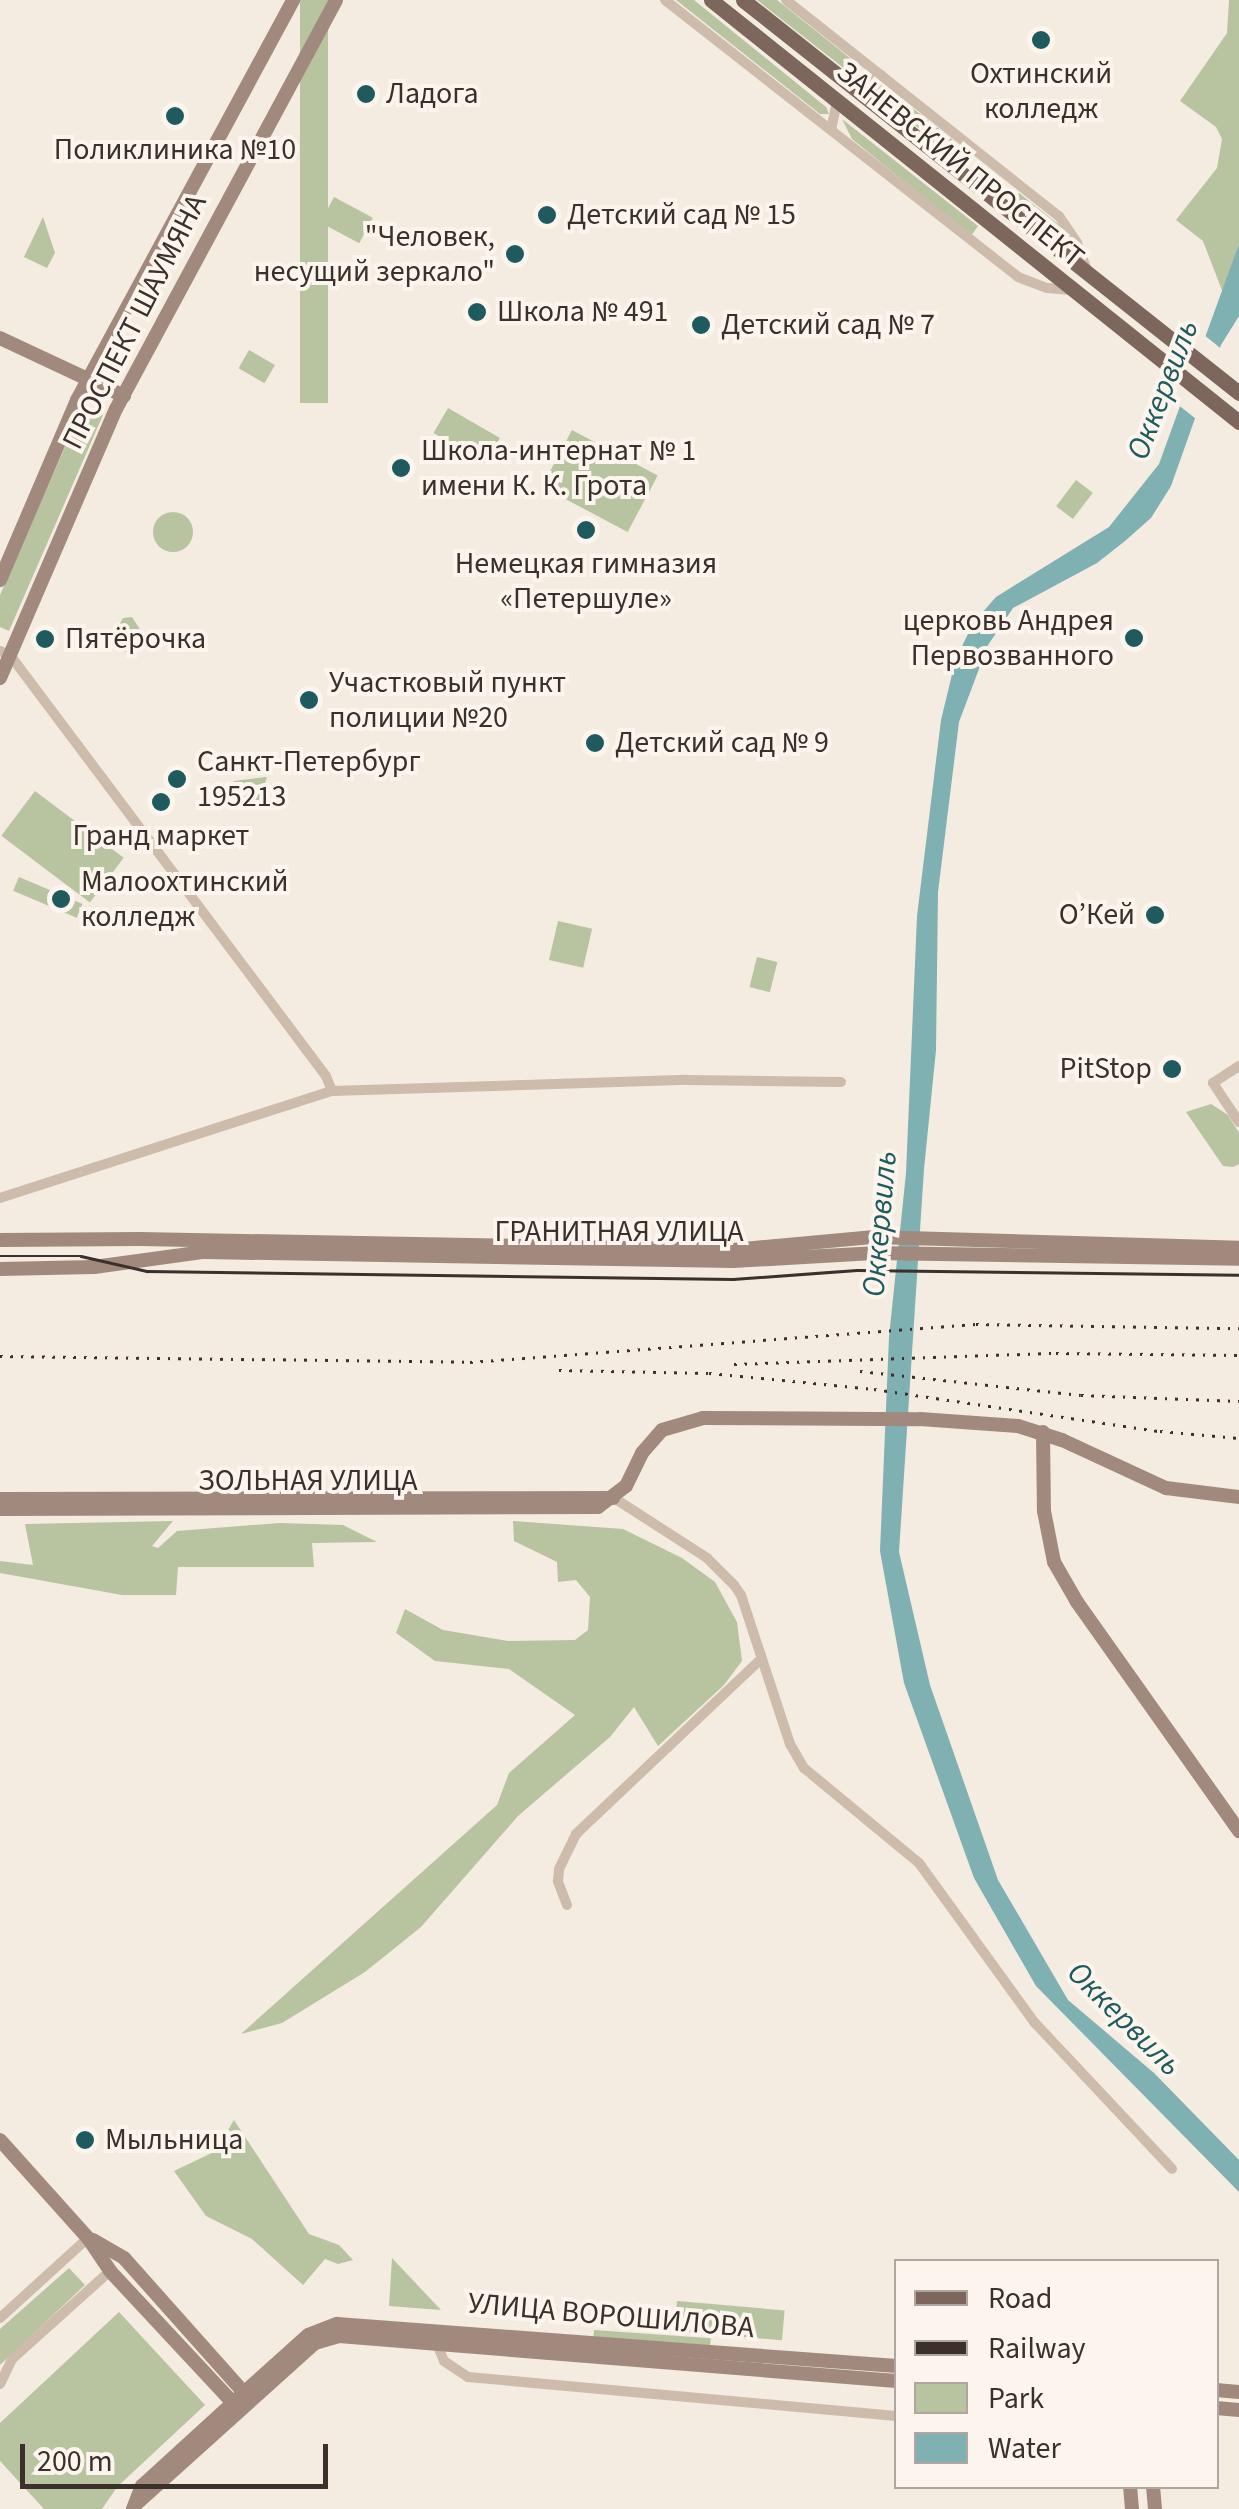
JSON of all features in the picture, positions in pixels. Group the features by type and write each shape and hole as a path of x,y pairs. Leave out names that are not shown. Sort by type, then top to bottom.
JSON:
{"main road":[{"name":"ЗАНЕВСКИЙ ПРОСПЕКТ","path":"710,0 1234,418"},
{"name":"ЗАНЕВСКИЙ ПРОСПЕКТ","path":"742,0 1237,392"}],"street":[{"name":"ПРОСПЕКТ ШАУМЯНА","path":"0,580 88,379 293,0"},
{"name":"ПРОСПЕКТ ШАУМЯНА","path":"0,678 5,653 124,396 336,0"},
{"path":"665,0 1018,278 1047,288 1072,290"},
{"path":"786,0 1060,216 1077,244 1088,274"},
{"path":"849,84 882,76"},
{"path":"831,130 837,101"},
{"path":"0,338 124,396"},
{"path":"5,653 326,1076 332,1092"},
{"path":"1239,1066 1213,1084 1239,1122"},
{"path":"0,1198 332,1092 687,1080 841,1082"},
{"name":"ГРАНИТНАЯ УЛИЦА","path":"0,1240 733,1250 874,1245 1239,1248"},
{"name":"ГРАНИТНАЯ УЛИЦА","path":"0,1269 94,1266 204,1252 717,1261 874,1245"},
{"name":"ГРАНИТНАЯ УЛИЦА","path":"950,1246 1239,1259"},
{"path":"1172,2169 1035,2023 919,1863 804,1768 790,1744 742,1595 724,1574 683,1540 638,1517 614,1498 626,1486 651,1440 685,1420 876,1419 996,1423 1043,1432 1140,1480 1185,1493 1239,1497"},
{"path":"1043,1432 1044,1511 1054,1562 1077,1602 1239,1831"},
{"name":"ЗОЛЬНАЯ УЛИЦА","path":"0,1499 614,1498"},
{"name":"ЗОЛЬНАЯ УЛИЦА","path":"0,1509 598,1507 614,1498"},
{"path":"567,1906 558,1882 559,1869 576,1834 762,1659"},
{"path":"0,2140 88,2238 110,2271 233,2403"},
{"path":"88,2238 124,2258 248,2397"},
{"path":"0,2318 88,2238"},
{"path":"0,2384 12,2359 124,2258"},
{"name":"УЛИЦА ВОРОШИЛОВА","path":"322,2334 337,2324 418,2328 894,2366"},
{"path":"134,2507 248,2397 322,2334"},
{"name":"УЛИЦА ВОРОШИЛОВА","path":"322,2334 894,2382"},
{"path":"436,2342 444,2361 468,2377 894,2416"},
{"path":"134,2507 142,2486 233,2403 248,2397"}],"green space":[{"path":"300,0 328,0 328,403 300,403"},
{"path":"676,0 694,0 826,107 829,114 820,114"},
{"path":"757,0 777,0 860,66 859,74 850,73"},
{"path":"1229,0 1239,0 1239,244 1223,293 1203,241 1176,220 1217,168 1222,139 1216,127 1180,101 1227,33"},
{"path":"883,85 961,146 956,152 941,146 866,86"},
{"path":"842,119 978,226 971,236 852,139"},
{"path":"1019,193 1063,228 1068,245 1012,202"},
{"path":"334,197 373,218 359,243 320,223"},
{"path":"43,217 55,253 47,268 24,257"},
{"path":"249,350 275,365 264,383 238,368"},
{"path":"83,406 103,415 9,631 0,627 0,595"},
{"path":"448,408 500,438 485,463 434,433"},
{"path":"572,430 658,476 628,532 542,487"},
{"path":"1076,480 1093,493 1073,519 1056,506"},
{"path":"173,512 187,518 193,532 187,546 173,552 159,546 153,532 159,518"},
{"path":"132,617 141,631 135,652 121,652 116,630 123,618"},
{"path":"267,777 256,809 225,794 234,781"},
{"path":"35,791 124,858 90,903 1,836"},
{"path":"19,877 83,904 77,918 13,891"},
{"path":"558,921 592,929 583,968 549,960"},
{"path":"757,957 777,962 770,992 750,987"},
{"path":"1211,1104 1228,1115 1239,1133 1239,1164 1233,1167 1223,1166 1186,1112"},
{"path":"173,1521 152,1546 158,1548 177,1531 280,1523 343,1525 377,1542 312,1543 314,1567 178,1567 176,1595 122,1595 0,1573 0,1561 33,1565 25,1524"},
{"path":"513,1521 623,1529 682,1558 715,1582 737,1622 742,1661 724,1685 658,1746 634,1707 610,1737 518,1816 421,1927 365,1972 282,2023 241,2034 497,1805 509,1773 575,1715 509,1669 435,1661 396,1633 405,1609 443,1630 508,1641 575,1640 588,1630 590,1597 576,1580 558,1582 557,1562 514,1541"},
{"path":"234,2120 309,2234 339,2245 353,2260 338,2264 325,2259 303,2285 252,2239 206,2216 174,2171 216,2151"},
{"path":"392,2258 441,2310 389,2306"},
{"path":"69,2268 85,2285 0,2365 0,2329"},
{"path":"677,2301 785,2310 782,2340 674,2331"},
{"path":"119,2312 205,2405 117,2487 102,2509 44,2509 0,2461 0,2423"},
{"path":"594,2330 711,2338 710,2345 594,2337"}],"water":[{"path":"1239,244 1239,316 1221,345 1171,486 1151,518 1097,563 1013,608 988,645 959,722 938,892 936,1050 924,1169 899,1552 930,1685 998,1880 1068,2000 1154,2073 1239,2160 1239,2192 1036,1986 974,1878 904,1683 880,1551 889,1337 906,1173 917,916 941,720 956,658 974,622 996,597 1109,527 1159,464"}],"pier":[{"path":"1203,334 1224,351 1200,422 1177,404"}],"tram line":[{"path":"0,1256 81,1256 147,1271 733,1279 857,1270 1239,1275"}],"railway":[{"path":"0,1356 470,1362 976,1324 1239,1328"},
{"path":"734,1364 1056,1353 1239,1355"},
{"path":"559,1370 709,1373 874,1389 1160,1431 1239,1438"},
{"path":"860,1371 1081,1395 1239,1401"}],"place":[{"name":"Охтинский колледж","path":"1041,40"},
{"name":"Ладога","path":"366,94"},
{"name":"Поликлиника №10","path":"175,116"},
{"name":"Детский сад № 15","path":"547,215"},
{"name":"\"Человек, несущий зеркало\"","path":"515,254"},
{"name":"Школа № 491","path":"477,312"},
{"name":"Детский сад № 7","path":"701,325"},
{"name":"Школа-интернат № 1 имени К. К. Грота","path":"401,468"},
{"name":"Немецкая гимназия «Петершуле»","path":"586,530"},
{"name":"церковь Андрея Первозванного","path":"1134,638"},
{"name":"Пятёрочка","path":"45,639"},
{"name":"Участковый пункт полиции №20","path":"309,700"},
{"name":"Детский сад № 9","path":"595,743"},
{"name":"Санкт-Петербург 195213","path":"177,779"},
{"name":"Гранд маркет","path":"161,802"},
{"name":"Малоохтинский колледж","path":"61,899"},
{"name":"О’Кей","path":"1155,915"},
{"name":"PitStop","path":"1172,1069"},
{"name":"Мыльница","path":"85,2140"}],"water label":[{"name":"Оккервиль","path":"1163,390"},
{"name":"Оккервиль","path":"880,1224"},
{"name":"Оккервиль","path":"1124,2019"}]}
